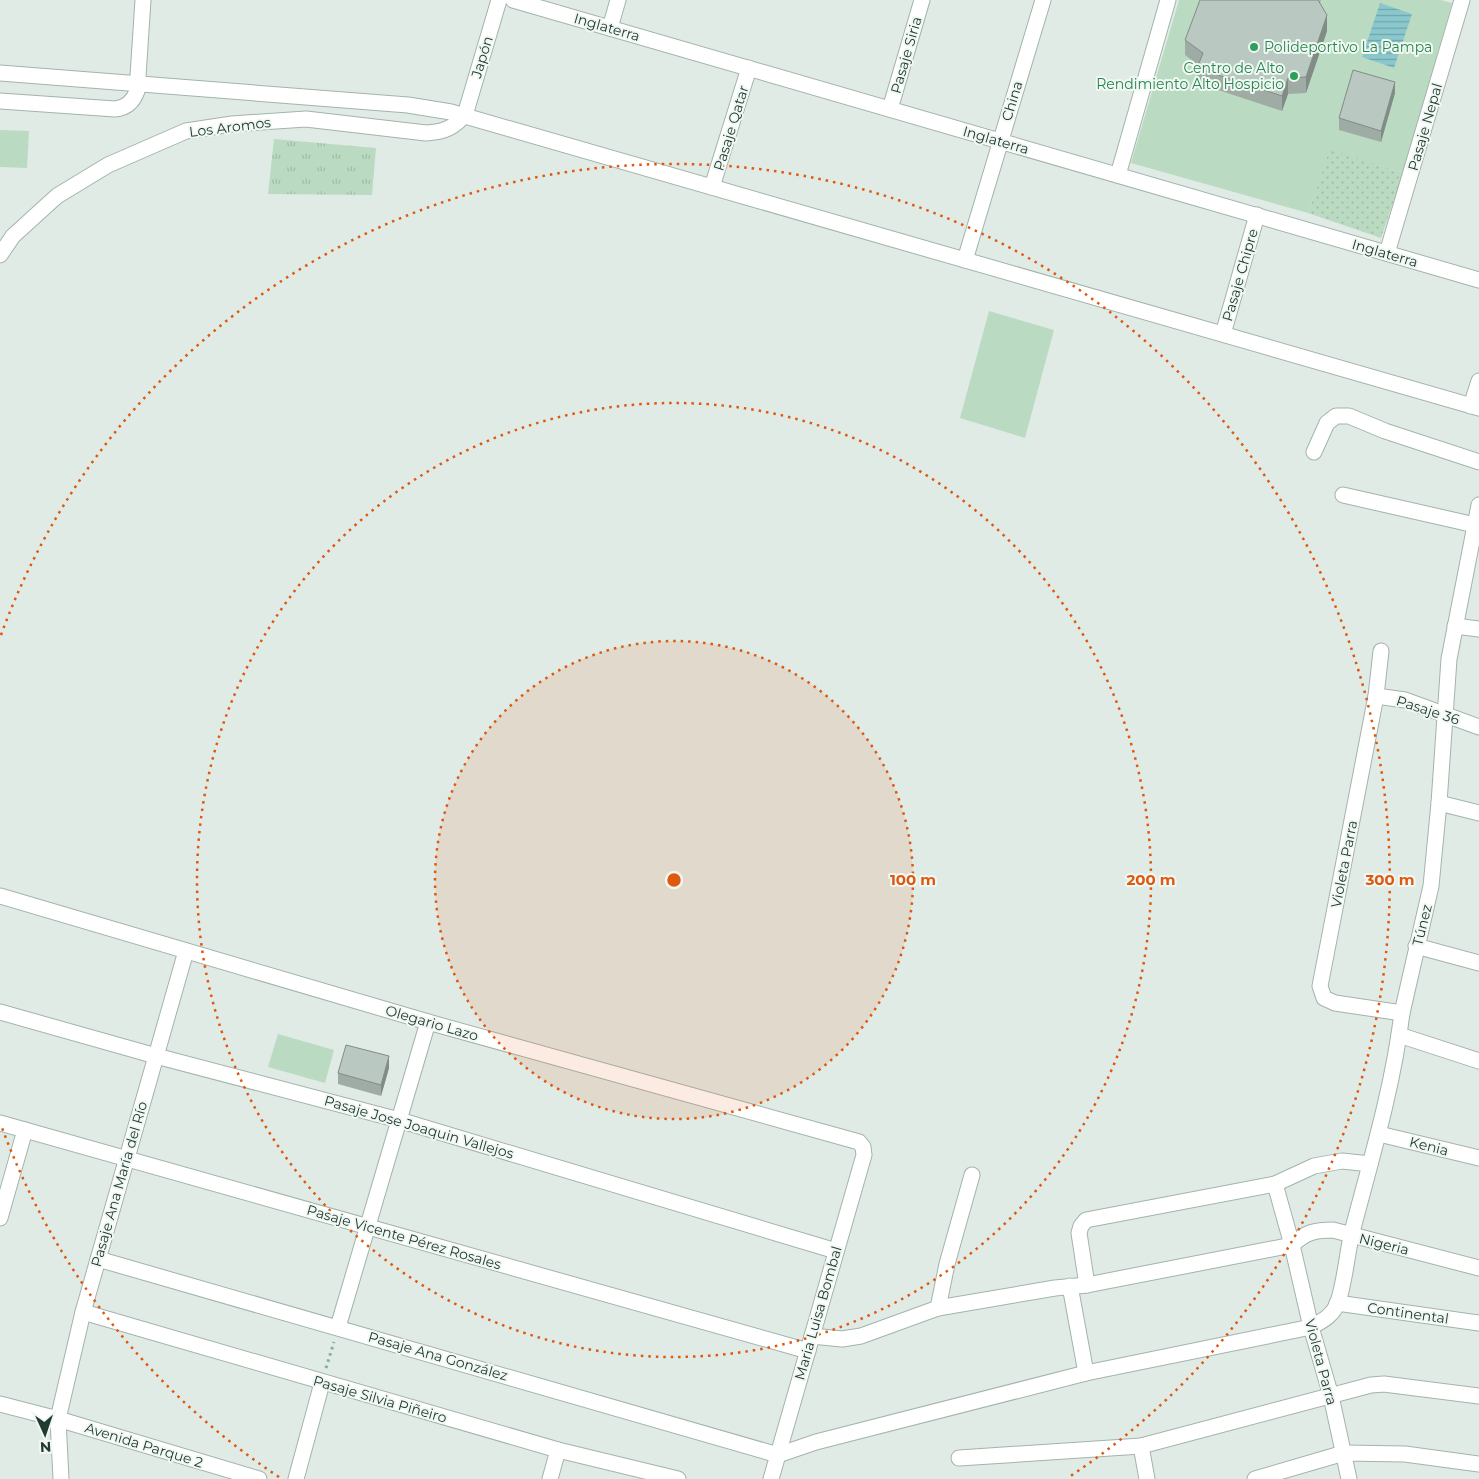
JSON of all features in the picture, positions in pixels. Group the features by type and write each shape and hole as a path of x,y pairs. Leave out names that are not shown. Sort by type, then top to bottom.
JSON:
{"street":[{"path":"0,101 120,109 133,100 138,83 143,0"},
{"name":"Japón","path":"465,115 499,0"},
{"name":"Inglaterra","path":"513,0 1479,280"},
{"path":"610,28 618,0"},
{"name":"Pasaje Siria","path":"890,109 922,0"},
{"name":"China","path":"965,260 1043,0"},
{"path":"1118,175 1168,0"},
{"name":"Pasaje Nepal","path":"1387,253 1462,0"},
{"name":"Pasaje Qatar","path":"712,187 749,68"},
{"path":"0,73 408,105 465,115 1475,407 1479,381"},
{"name":"Los Aromos","path":"0,255 13,236 57,196 108,165 186,131 232,124 306,119 426,133 447,129 457,124 465,115"},
{"name":"Pasaje Chipre","path":"1223,334 1257,216"},
{"path":"1314,452 1328,423 1336,416 1349,416 1384,431 1479,462"},
{"path":"1343,495 1475,525"},
{"name":"Túnez","path":"1311,1327 1328,1318 1337,1303 1352,1235 1379,1134 1416,946 1431,886 1446,716 1445,703 1449,659 1479,505"},
{"path":"1455,626 1479,628"},
{"name":"Violeta Parra","path":"1381,650 1376,696 1320,986 1324,998 1335,1003 1402,1013"},
{"name":"Pasaje 36","path":"1376,696 1405,700 1479,727"},
{"path":"1439,803 1479,813"},
{"name":"Olegario Lazo","path":"0,896 428,1022 859,1142 863,1147"},
{"path":"1416,946 1479,963"},
{"name":"Pasaje Ana María del Río","path":"61,1479 58,1419 83,1312 186,951"},
{"name":"Pasaje Jose Joaquin Vallejos","path":"0,1012 156,1056 399,1120 836,1251"},
{"path":"338,1327 428,1022"},
{"path":"1399,1035 1479,1061"},
{"name":"Pasaje Vicente Pérez Rosales","path":"0,1122 808,1351"},
{"path":"0,1218 25,1130"},
{"name":"Kenia","path":"1379,1134 1479,1158"},
{"name":"Maria Luisa Bombal","path":"771,1479 864,1156 863,1147"},
{"path":"1087,1285 1078,1233 1086,1220 1275,1184 1314,1166 1342,1160 1370,1164"},
{"path":"938,1308 947,1264 972,1175"},
{"name":"Violeta Parra","path":"1275,1184 1292,1245 1311,1327 1331,1396 1349,1479"},
{"name":"Nigeria","path":"1292,1245 1302,1236 1317,1230 1333,1230 1479,1268"},
{"path":"812,1336 842,1338 861,1336 938,1308 1070,1286 1087,1285 1292,1245"},
{"name":"Pasaje Ana González","path":"98,1258 778,1454"},
{"path":"1070,1286 1086,1373"},
{"name":"Continental","path":"1337,1303 1479,1323"},
{"name":"Pasaje Silvia Piñeiro","path":"83,1312 322,1383 558,1450 678,1479"},
{"path":"778,1454 816,1442 1086,1373 1311,1327"},
{"path":"296,1479 322,1383"},
{"path":"959,1458 1141,1446 1371,1385 1384,1384 1479,1396"},
{"name":"Avenida Parque 2","path":"0,1404 58,1419 260,1479"},
{"path":"1141,1446 1147,1479"},
{"path":"550,1479 558,1450"},
{"path":"1255,1479 1344,1453 1405,1454 1479,1464"}],"path":[{"path":"322,1383 338,1327"}],"green space":[{"name":"Centro de Alto Rendimiento Alto Hospicio","path":"1179,0 1441,0 1452,3 1403,173 1330,149 1308,213 1131,163"},
{"path":"0,130 29,131 27,168 0,167"},
{"path":"274,139 376,148 372,195 268,194"},
{"path":"1330,148 1403,173 1381,238 1308,213"},
{"path":"989,311 1054,330 1025,438 960,418"},
{"path":"278,1034 334,1050 325,1083 268,1067"}],"water":[{"path":"1380,3 1412,14 1394,68 1362,57"}],"building":[{"path":"1200,0 1318,0 1327,15 1306,77 1288,78 1282,96 1197,68 1203,53 1185,40"},
{"path":"1353,70 1395,82 1381,131 1339,118"},
{"path":"346,1045 389,1056 381,1085 338,1073"}],"place":[{"name":"Polideportivo La Pampa","path":"1254,47"},
{"name":"Centro de Alto Rendimiento Alto Hospicio","path":"1294,76"}]}
